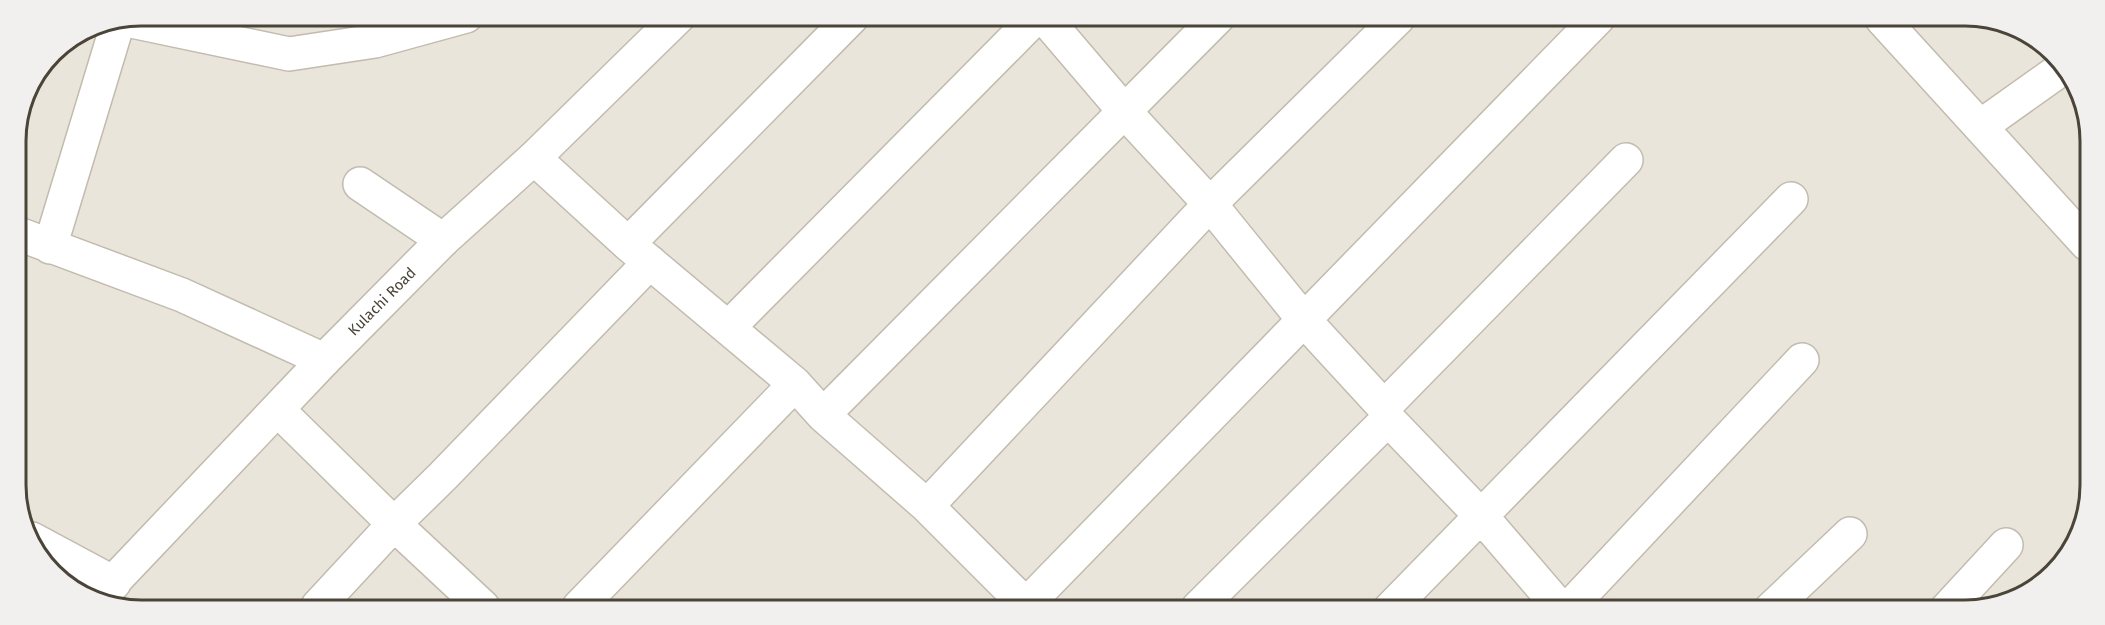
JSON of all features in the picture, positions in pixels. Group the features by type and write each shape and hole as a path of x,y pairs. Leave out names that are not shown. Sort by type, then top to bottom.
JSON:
{"street":[{"path":"211,26 289,54 385,27"},
{"name":"Kulachi Road","path":"106,591 324,360 443,240 534,158 669,26"},
{"path":"324,600 394,524 443,476 639,253 844,26"},
{"path":"728,328 1027,26"},
{"path":"1052,26 1125,112 1210,204 1304,320 1482,517 1553,599"},
{"path":"823,415 1209,26"},
{"path":"927,506 1210,204 1390,26"},
{"path":"1035,600 1590,26"},
{"path":"1888,26 2080,236"},
{"path":"50,247 117,28"},
{"path":"1981,126 2056,72"},
{"path":"534,158 639,253 795,384 823,415 927,506 1021,600"},
{"path":"1206,599 1626,160"},
{"path":"360,184 443,240"},
{"path":"1400,599 1791,199"},
{"path":"26,237 182,295 324,360"},
{"path":"1577,599 1802,360"},
{"path":"586,600 795,384"},
{"path":"278,410 475,600"},
{"path":"1781,599 1850,534"},
{"path":"1956,599 2006,545"},
{"path":"45,548 106,591"}],"shaded area":[{"path":"133,26 1980,26 1994,29 2009,34 2035,49 2051,65 2068,90 2077,118 2080,140 2080,485 2076,514 2060,548 2035,576 2009,591 1972,599 140,600 111,596 83,584 54,560 37,535 28,507 26,492 26,125 37,90 59,59 70,49 96,34"}]}
